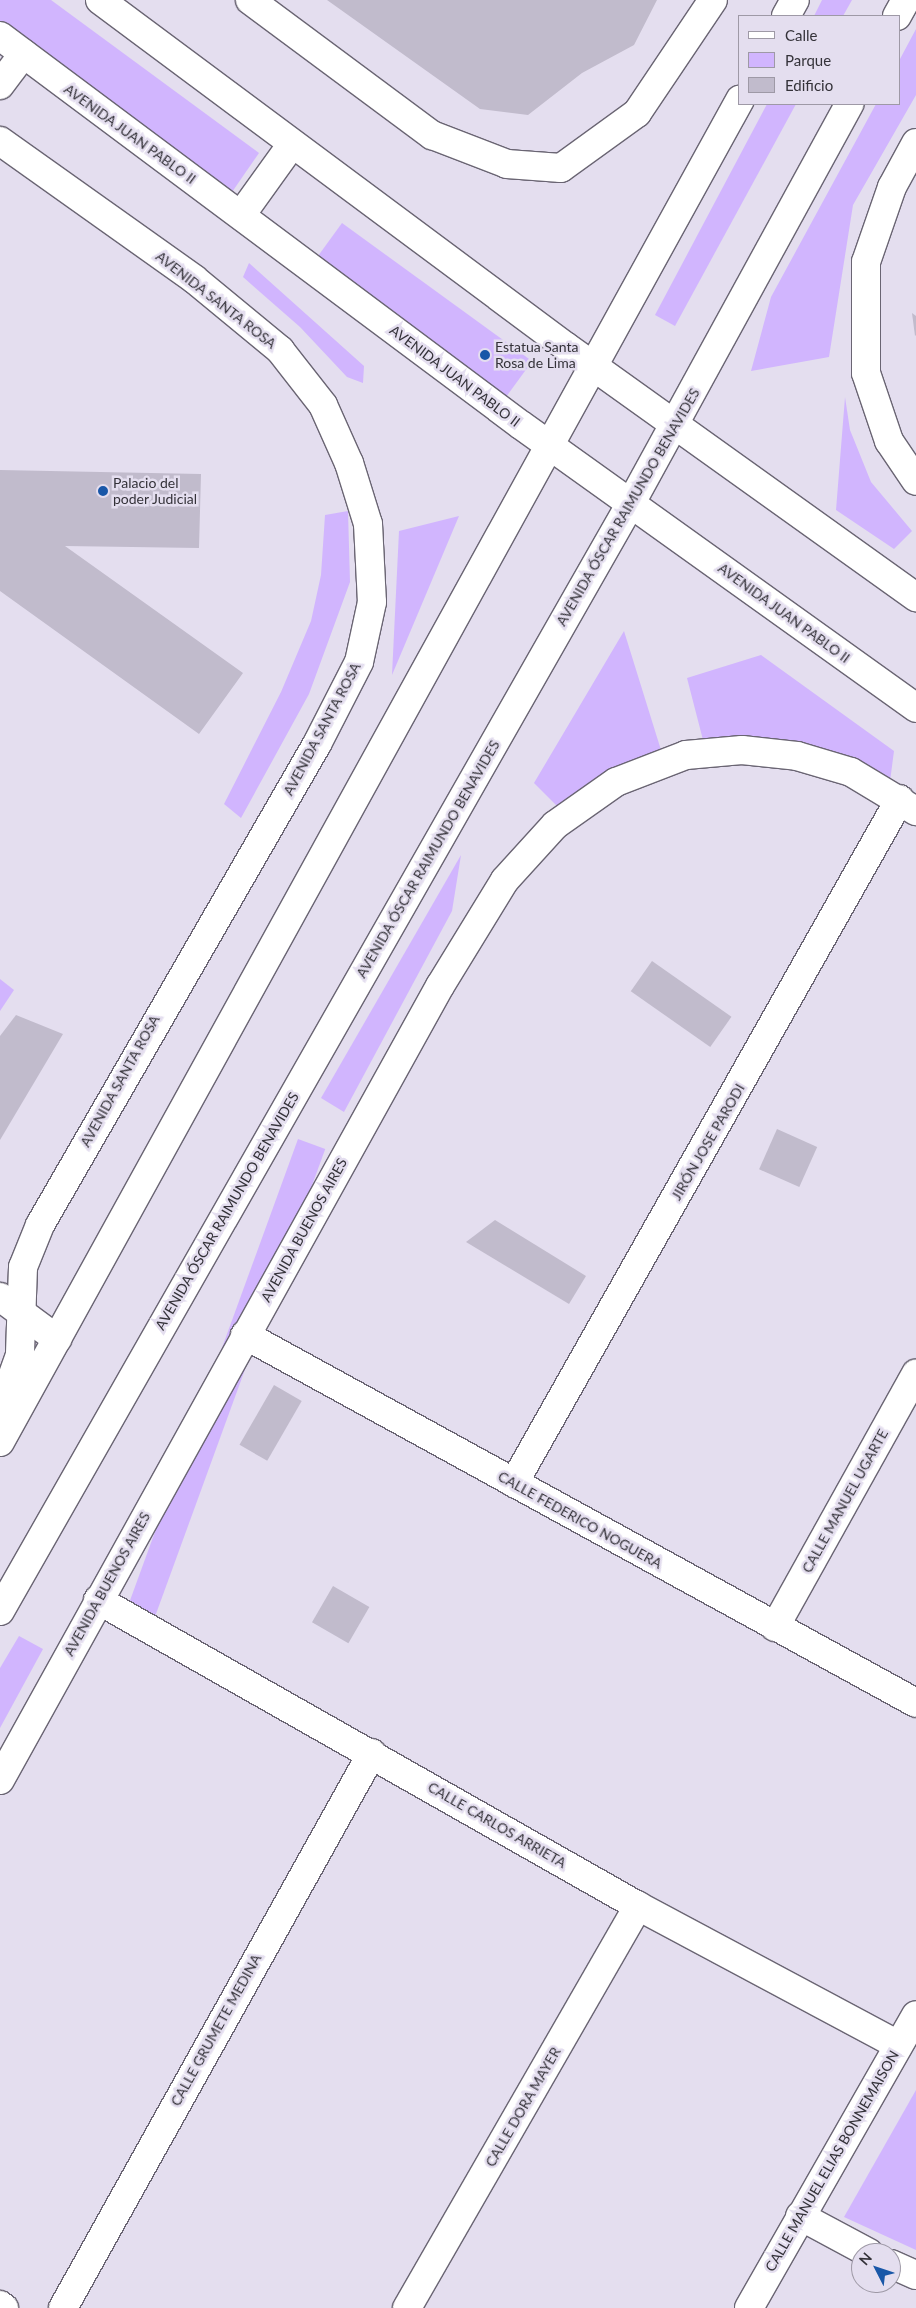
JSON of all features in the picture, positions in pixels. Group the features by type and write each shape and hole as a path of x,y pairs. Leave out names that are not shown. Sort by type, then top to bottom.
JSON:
{"street":[{"path":"100,0 292,144 596,367 916,597"},
{"path":"250,0 432,135 507,164 560,168 637,113 713,0"},
{"path":"787,15 795,0"},
{"path":"898,15 906,0"},
{"name":"AVENIDA JUAN PABLO II","path":"0,36 551,447 916,708"},
{"path":"0,85 23,54"},
{"path":"0,1442 596,367 738,104"},
{"name":"AVENIDA ÓSCAR RAIMUNDO BENAVIDES","path":"0,1611 631,503 849,105"},
{"name":"AVENIDA SANTA ROSA","path":"0,141 194,279 280,350 323,405 349,463 368,524 372,602 359,662 317,744 40,1225 10,1304 20,1355 0,1411"},
{"path":"916,143 892,186 866,262 866,373 889,441 916,481"},
{"path":"241,215 292,144"},
{"name":"AVENIDA BUENOS AIRES","path":"0,1780 98,1600 440,986 505,880 555,825 601,793 686,755 742,750 797,756 851,772 908,805"},
{"name":"JIRÓN JOSE PARODI","path":"514,1483 908,805"},
{"path":"10,1304 57,1339"},
{"name":"CALLE FEDERICO NOGUERA","path":"245,1335 916,1703"},
{"name":"CALLE MANUEL UGARTE","path":"775,1627 916,1374"},
{"name":"CALLE CARLOS ARRIETA","path":"98,1600 372,1753 638,1906 898,2045"},
{"name":"CALLE GRUMETE MEDINA","path":"63,2308 372,1753"},
{"name":"CALLE DORA MAYER","path":"407,2308 638,1906"},
{"name":"CALLE MANUEL ELIAS BONNEMAISON","path":"749,2308 916,2015"},
{"path":"800,2216 851,2243"},
{"path":"901,2268 916,2275"},
{"path":"0,2305 4,2308"}],"green space":[{"path":"0,0 51,0 259,153 230,195 0,27"},
{"path":"822,0 852,0 844,15 814,15"},
{"path":"916,29 916,95 853,205 829,357 751,371 771,297 875,105 901,105 901,57"},
{"path":"766,105 795,105 675,326 655,315"},
{"path":"342,223 532,361 504,400 314,262"},
{"path":"249,263 364,366 363,383 347,377 300,327 243,277"},
{"path":"845,397 850,430 871,482 912,531 894,549 836,510"},
{"path":"348,511 350,582 309,694 241,818 224,804 281,692 311,621 321,575 325,515"},
{"path":"459,516 392,675 399,531"},
{"path":"624,631 665,763 595,783 557,806 534,783"},
{"path":"761,655 894,751 889,789 744,743 703,740 687,678"},
{"path":"461,855 452,911 344,1112 321,1098"},
{"path":"0,979 14,990 0,1011"},
{"path":"298,1139 325,1149 152,1626 124,1616"},
{"path":"19,1636 43,1649 0,1728 0,1668"},
{"path":"916,2090 916,2250 844,2217"}],"building":[{"path":"327,0 657,0 634,45 582,73 528,115 480,109"},
{"path":"912,313 916,316 915,336"},
{"path":"0,470 201,474 199,548 65,546 243,673 199,734 0,591"},
{"path":"652,961 731,1017 710,1047 631,991"},
{"path":"16,1015 63,1034 0,1140 0,1036"},
{"path":"777,1129 817,1147 799,1187 759,1169"},
{"path":"495,1220 586,1276 569,1304 466,1242"},
{"path":"274,1385 302,1401 267,1461 240,1445"},
{"path":"333,1586 369,1607 348,1643 312,1622"}],"place":[{"name":"Estatua Santa Rosa de Lima","path":"485,355"},
{"name":"Palacio del poder Judicial","path":"103,491"}]}
